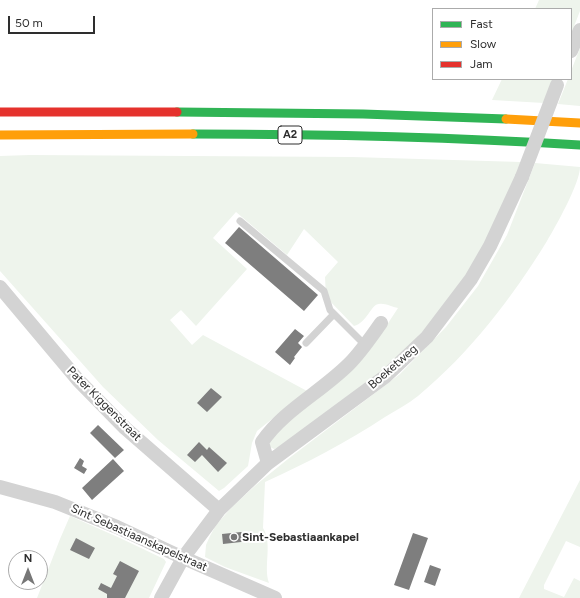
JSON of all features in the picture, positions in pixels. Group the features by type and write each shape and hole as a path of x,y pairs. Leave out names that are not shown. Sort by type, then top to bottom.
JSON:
{"highway":[{"name":"A2","path":"0,112 110,111 332,113 580,123"},
{"name":"A2","path":"0,135 331,135 446,138 580,145"}],"street":[{"path":"572,49 580,30"},
{"name":"Boeketweg","path":"161,598 183,558 219,510 268,464 386,376 427,337 471,279 490,246 522,177 558,82"},
{"name":"Pater Kiggenstraat","path":"0,287 78,380 109,412 125,428 219,510"},
{"path":"268,464 262,442 272,428 348,365 381,323"},
{"name":"Sint Sebastiaanskapelstraat","path":"0,487 55,502 118,527 183,558 275,598"}],"lane":[{"path":"240,221 324,291 330,310 365,345"},
{"path":"306,343 334,314"}],"shaded area":[{"path":"539,0 580,0 580,11 572,31 572,8 535,8"},
{"path":"580,48 580,106 558,104 568,80 572,80 572,68"},
{"path":"502,80 553,80 544,103 492,100"},
{"path":"0,156 352,157 521,162 494,229 466,278 436,318 391,364 282,447 274,449 270,447 269,435 379,337 398,308 384,304 376,305 366,318 354,326 326,297 325,277 338,262 304,229 287,255 236,212 213,238 247,269 196,326 181,310 170,320 192,345 203,335 307,391 257,431 252,443 248,466 219,491 158,440 103,387 0,271"},
{"path":"535,163 580,167 579,174 567,204 547,241 505,304 489,324 455,362 414,399 341,444 265,482 263,528 266,534 268,548 267,576 269,583 225,567 205,557 206,545 210,536 216,525 232,507 288,459 400,374 446,327 478,286 507,235"},
{"path":"580,480 580,547 566,541 544,585 544,589 564,597 574,578 580,581 580,598 519,598"},
{"path":"70,516 164,559 166,562 149,598 37,598 40,590 48,590 48,570"}],"building":[{"path":"239,227 318,295 304,311 225,243"},
{"path":"295,329 304,336 298,343 302,347 290,365 275,352"},
{"path":"211,388 222,397 207,412 197,403"},
{"path":"98,425 124,450 115,458 90,433"},
{"path":"199,442 207,450 209,447 227,463 218,472 202,455 195,462 187,455"},
{"path":"80,458 84,461 82,466 87,469 84,474 74,468"},
{"path":"113,459 124,471 92,500 82,488"},
{"name":"Sint-Sebastiaankapel","path":"241,532 245,535 245,539 241,542 223,544 222,534"},
{"path":"413,533 428,538 409,590 394,585"},
{"path":"76,538 95,548 89,559 70,550"},
{"path":"120,561 139,571 125,598 107,598 107,594 98,589 101,583 111,588 117,576 113,574"},
{"path":"430,565 441,569 435,586 424,582"}],"traffic: fast":[{"path":"177,112 363,114 506,119"},
{"path":"193,134 386,136 580,145"}],"traffic: slow":[{"path":"506,119 580,123"},
{"path":"0,135 193,134"}],"traffic: jam":[{"path":"0,112 177,112"}],"place":[{"name":"Sint-Sebastiaankapel","path":"234,537"}]}
